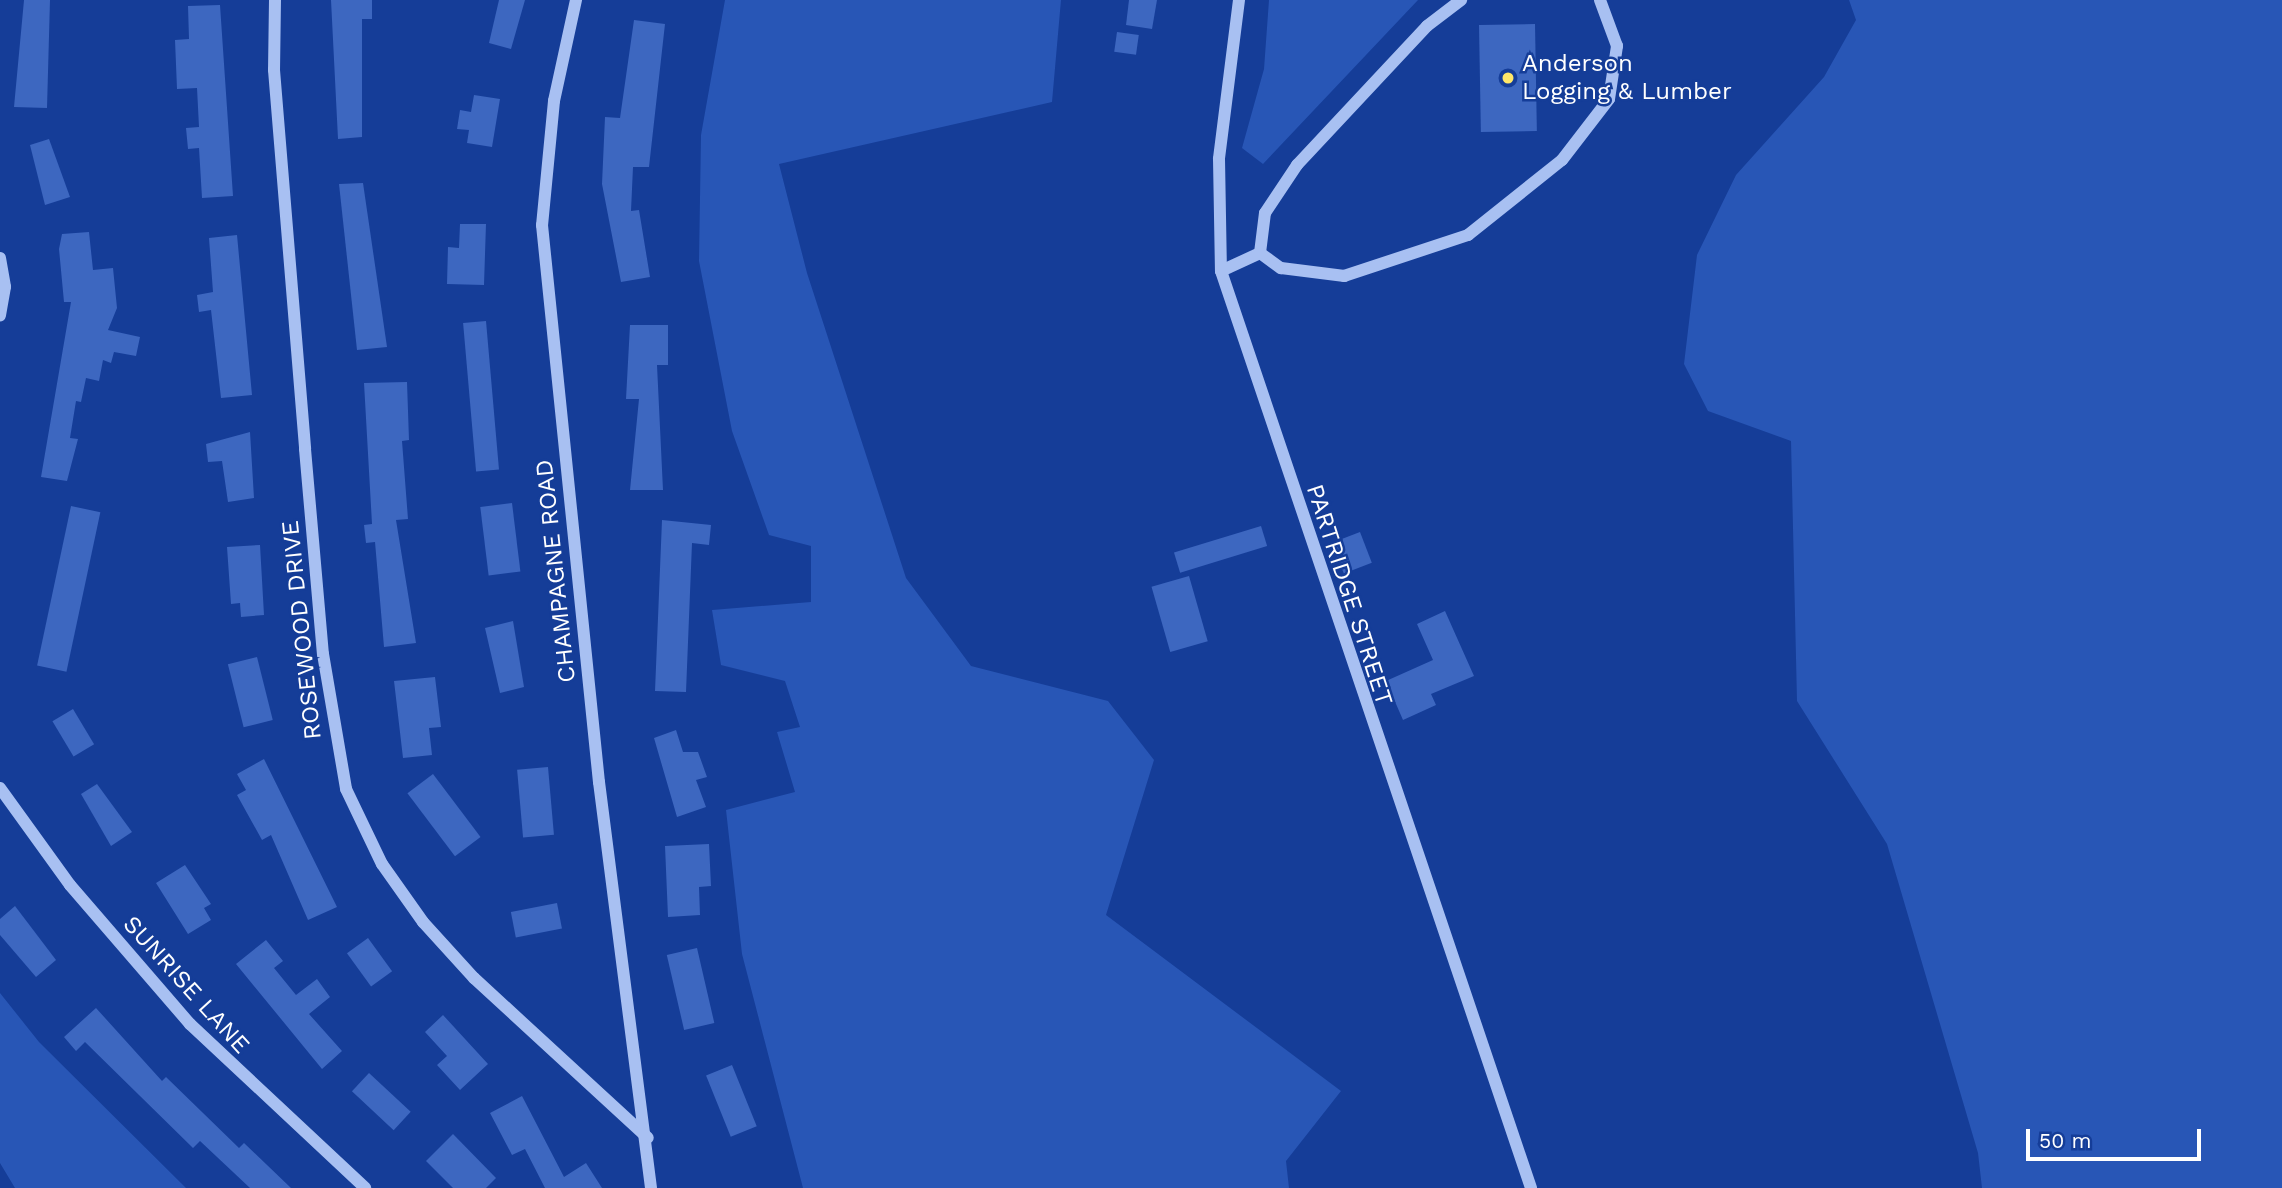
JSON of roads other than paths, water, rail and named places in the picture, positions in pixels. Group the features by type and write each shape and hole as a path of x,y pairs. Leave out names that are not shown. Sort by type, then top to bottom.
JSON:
{"street":[{"name":"ROSEWOOD DRIVE","path":"275,0 274,70 306,463 326,681 346,789 382,864 423,922 474,978 648,1138"},
{"name":"CHAMPAGNE ROAD","path":"576,0 554,102 542,225 599,782 648,1138 651,1188"},
{"name":"PARTRIDGE STREET","path":"1240,0 1219,159 1221,271 1531,1188"},
{"path":"1260,253 1265,213 1297,165 1427,26 1461,0"},
{"path":"1260,253 1281,268 1344,276 1468,236 1562,160 1609,99 1617,46 1600,0"},
{"path":"1221,271 1260,253"},
{"path":"0,258 5,287 0,316"},
{"name":"SUNRISE LANE","path":"0,788 70,885 190,1024 365,1188"}],"place":[{"name":"Anderson Logging & Lumber","path":"1508,78"}]}
